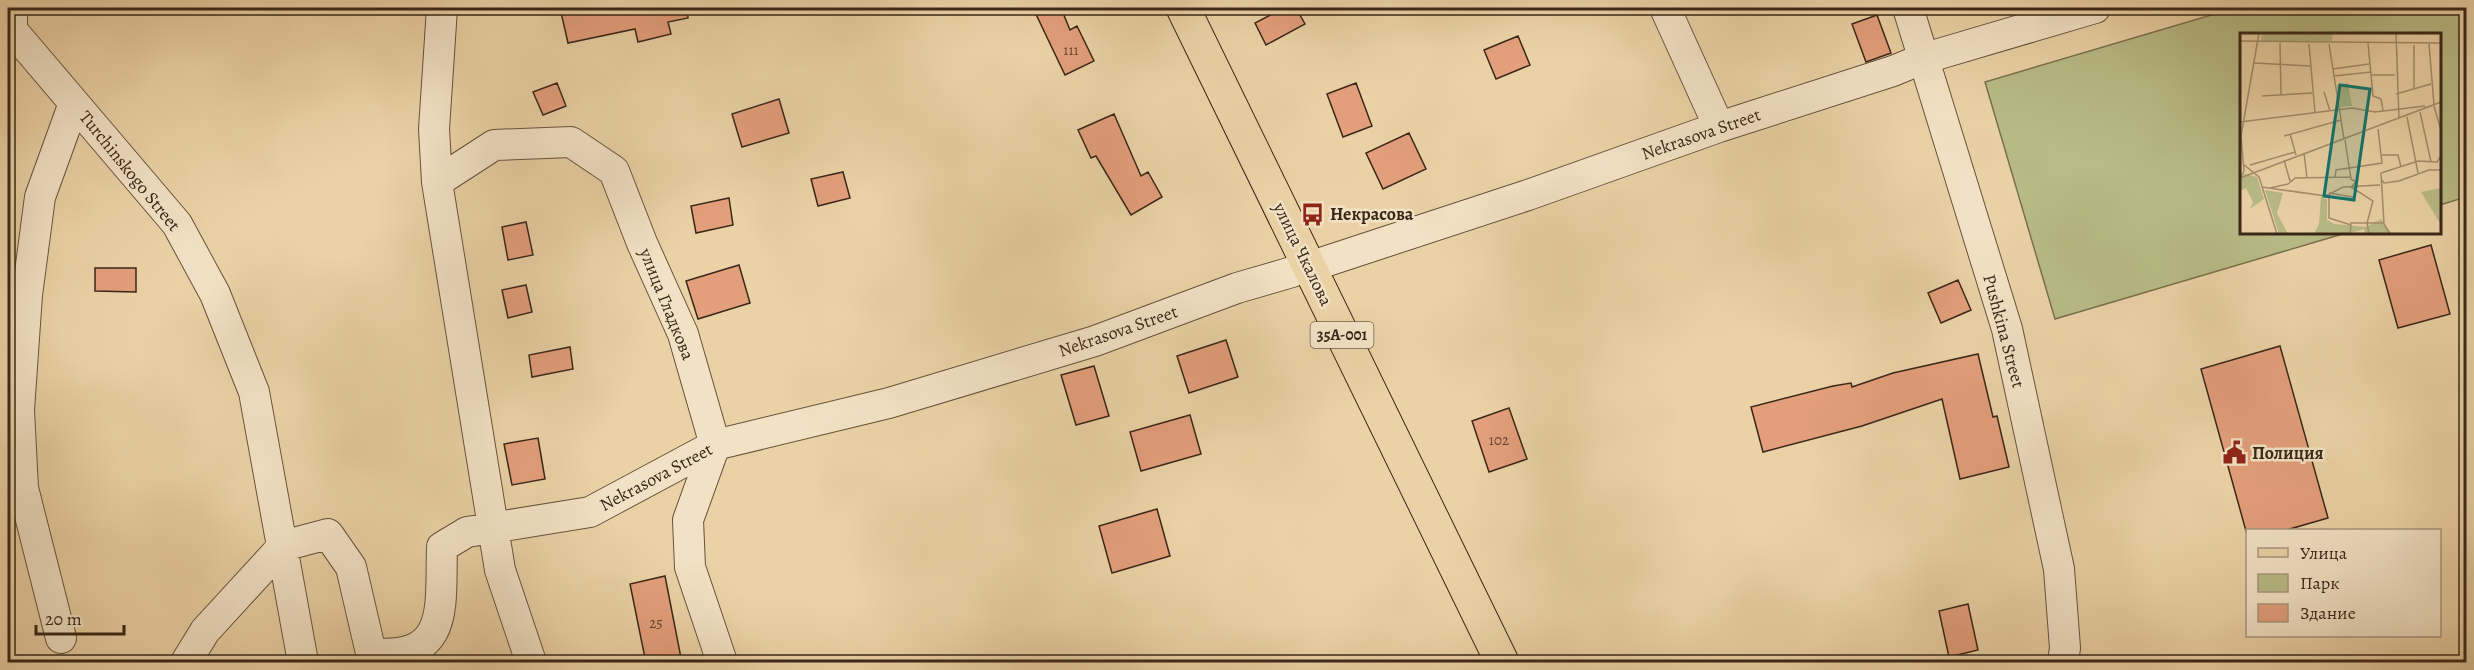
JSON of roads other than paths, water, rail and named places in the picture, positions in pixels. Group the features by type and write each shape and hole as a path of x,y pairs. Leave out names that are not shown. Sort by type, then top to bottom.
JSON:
{"main road":[{"name":"улица Чкалова","path":"1163,8 1502,663"},
{"name":"улица Чкалова","path":"1183,8 1300,269 1482,663"}],"street":[{"path":"442,8 434,129 437,182 500,570 531,663"},
{"path":"1665,8 1719,127"},
{"name":"Pushkina Street","path":"1908,8 2007,329 2059,568 2065,648 2063,663"},
{"name":"Nekrasova Street","path":"283,546 328,534 351,567 371,653 396,656 423,646 440,622 442,548 467,532 590,512 715,445 901,400 1095,341 1237,288 1528,195 1719,127 1893,71 1922,59 2095,8"},
{"name":"Turchinskogo Street","path":"10,29 177,224 215,294 254,392 303,663"},
{"path":"61,638 22,488 20,410 27,295 40,197 74,103"},
{"name":"улица Гладкова","path":"437,182 494,146 571,142 614,171 642,243 683,334 715,445"},
{"path":"715,445 688,520 690,567 722,663"},
{"path":"186,663 205,631 283,546"}],"place":[{"name":"Некрасова","path":"1312,214"},
{"name":"Полиция","path":"2234,453"}]}
